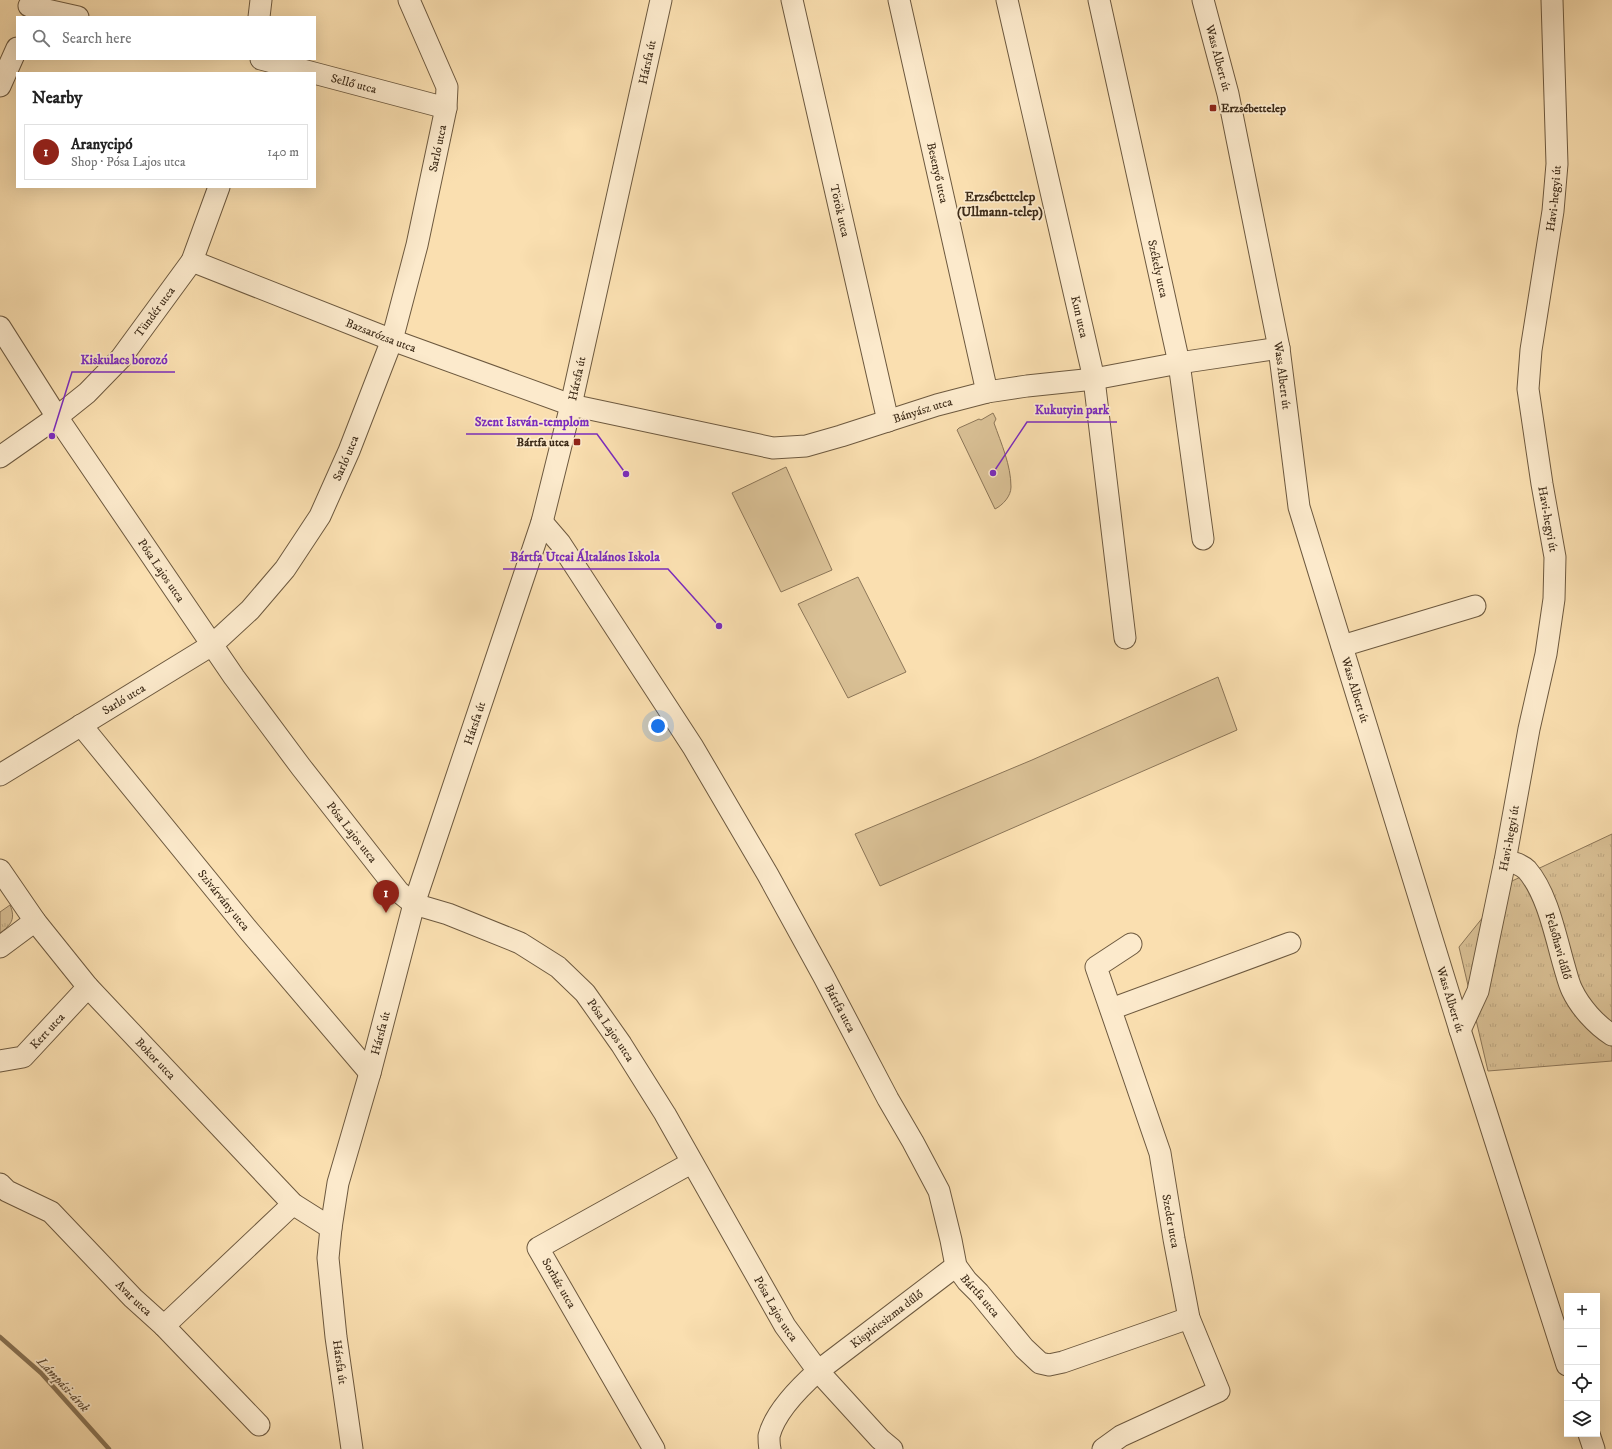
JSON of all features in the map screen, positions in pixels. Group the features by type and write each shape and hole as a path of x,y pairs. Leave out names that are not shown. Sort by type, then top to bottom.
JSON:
{"street":[{"path":"259,16 261,0"},
{"name":"Sarló utca","path":"0,775 212,645 250,610 285,569 320,516 349,451 392,340 417,245 446,108 447,87 409,0"},
{"name":"Hársfa út","path":"352,1449 336,1337 328,1258 338,1183 370,1073 414,904 542,522 570,405 661,0"},
{"name":"Török utca","path":"792,0 888,420"},
{"name":"Besenyő utca","path":"899,0 987,392"},
{"name":"Kun utca","path":"1007,0 1094,379 1125,638"},
{"name":"Székely utca","path":"1099,0 1179,363 1203,539"},
{"name":"Wass Albert út","path":"1203,0 1228,94 1279,348 1299,507 1460,1030 1564,1356"},
{"name":"Havi-hegyi út","path":"1460,1030 1478,991 1505,860 1529,729 1546,654 1554,599 1556,557 1542,484 1528,389 1531,350 1553,211 1558,164 1552,0"},
{"path":"28,8 72,16"},
{"path":"0,86 16,50"},
{"path":"250,72 254,60"},
{"name":"Sellő utca","path":"265,60 310,72"},
{"name":"Sellő utca","path":"316,74 446,108"},
{"name":"Tündér utca","path":"0,457 57,417 87,393 121,358 192,261 219,188"},
{"name":"Bazsarózsa utca","path":"192,261 392,340 570,405"},
{"name":"Pósa Lajos utca","path":"0,327 57,417 212,645 301,768 399,892 414,904 448,914 520,943 558,967 585,993 621,1044 665,1114 785,1326 818,1371"},
{"name":"Bányász utca","path":"570,405 773,448 806,446 937,405 987,392 1094,379 1179,363 1279,348"},
{"name":"Bártfa utca","path":"542,522 560,543 693,747 783,902 939,1191 952,1240 956,1266 967,1281 1024,1348 1040,1362 1048,1364 1063,1362 1189,1318"},
{"path":"1342,646 1475,606"},
{"name":"Szivárvány utca","path":"81,725 249,931 370,1073"},
{"name":"Felsőhavi dűlő","path":"1505,860 1517,863 1527,870 1538,887 1545,904 1571,989 1595,1022 1612,1035"},
{"name":"Bokor utca","path":"0,870 35,921 88,987 293,1204 331,1228"},
{"path":"0,947 35,921"},
{"path":"1110,1009 1290,943"},
{"name":"Szeder utca","path":"1103,1449 1121,1436 1219,1391 1189,1318 1160,1153 1096,967 1130,944"},
{"name":"Kert utca","path":"0,1061 23,1057 88,987"},
{"name":"Sorház utca","path":"654,1449 538,1248 691,1162"},
{"name":"Avar utca","path":"0,1184 7,1190 51,1212 133,1298 164,1326 259,1425"},
{"path":"164,1326 293,1204"},
{"name":"Kispiricsizma dűlő","path":"770,1449 769,1437 777,1418 800,1387 818,1371 956,1266"},
{"path":"818,1371 880,1439 892,1449"},
{"path":"1590,1437 1594,1449"}],"green space":[{"path":"993,413 996,419 994,423 1011,479 1010,494 1001,505 995,509 957,430 979,419 981,420"},
{"path":"786,467 832,570 781,592 732,493"},
{"path":"858,577 906,672 848,698 798,604"},
{"path":"1218,677 1237,730 880,886 855,834 1032,760"},
{"path":"1612,834 1612,1061 1488,1071 1459,947 1512,881"},
{"path":"10,905 13,914 10,924 0,933 0,912"}],"waterway":[{"name":"Lámpási-árok","path":"0,1337 41,1373 109,1449"}],"place":[{"name":"Erzsébettelep","path":"1213,108"},
{"name":"Kiskulacs borozó","path":"52,436"},
{"name":"Bártfa utca","path":"577,442"},
{"name":"Kukutyin park","path":"993,473"},
{"name":"Szent István-templom","path":"626,474"},
{"name":"Bártfa Utcai Általános Iskola","path":"719,626"},
{"name":"Aranycipó","path":"386,913"}],"district":[{"name":"Erzsébettelep (Ullmann-telep)","path":"1000,204"}]}
